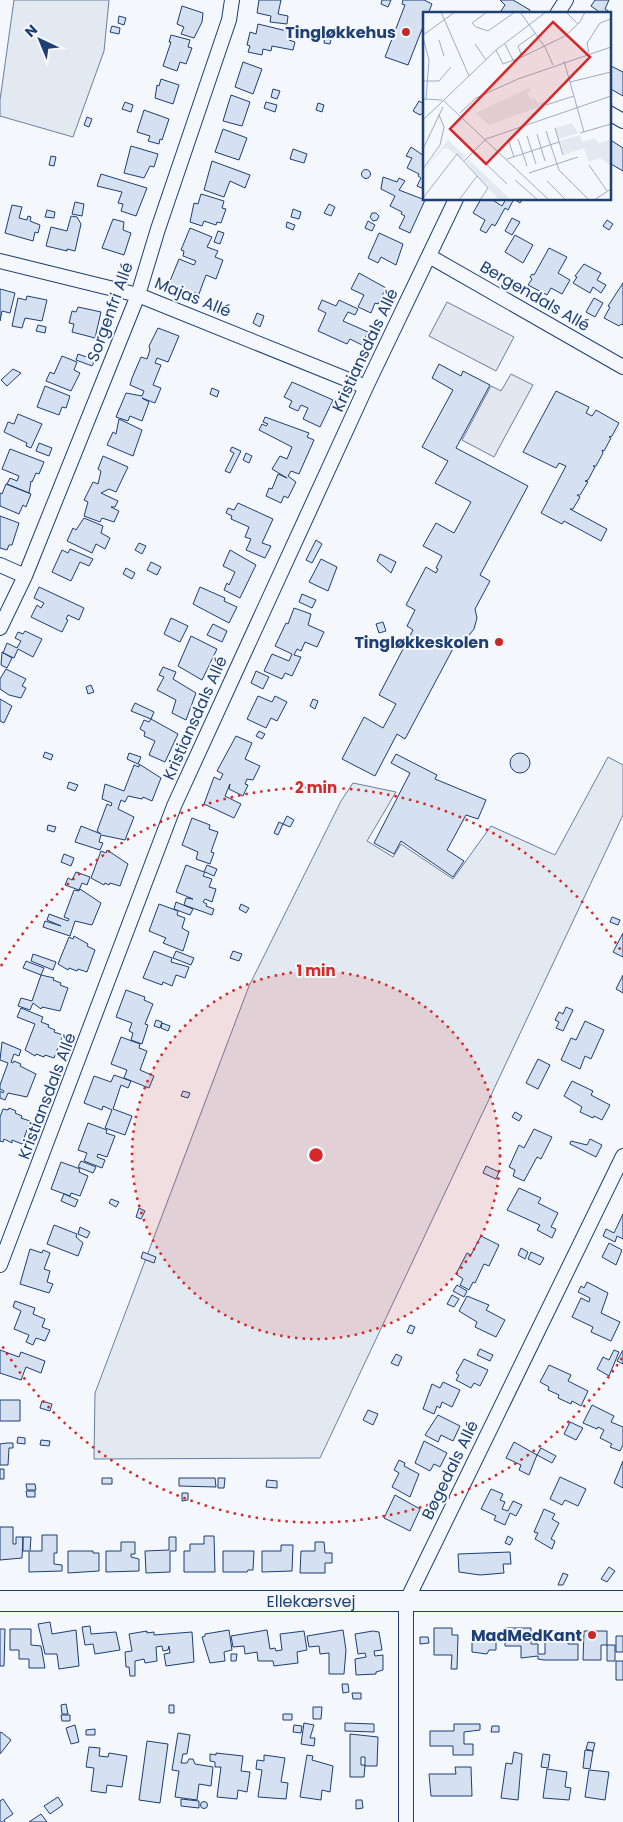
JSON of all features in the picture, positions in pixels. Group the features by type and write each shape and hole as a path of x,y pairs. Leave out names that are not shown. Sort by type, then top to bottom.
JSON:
{"street":[{"name":"Sorgenfri Allé","path":"0,628 25,576 138,294 158,229 229,20 232,0"},
{"path":"559,12 566,0"},
{"path":"610,114 623,122"},
{"name":"Kristiansdals Allé","path":"0,1266 174,806 366,387 456,200"},
{"name":"Bergendals Allé","path":"428,256 623,367"},
{"name":"Majas Allé","path":"0,261 138,294 366,387"},
{"path":"0,565 25,576"},
{"name":"Bøgedals Allé","path":"406,1822 406,1602 623,1156"},
{"name":"Ellekærsvej","path":"0,1601 623,1601"}],"shaded area":[{"path":"14,0 109,0 104,51 73,137 0,116 0,100"},
{"path":"447,302 514,337 496,371 429,336"},
{"path":"511,374 533,385 494,457 462,440 491,386 501,391"},
{"path":"608,757 623,765 623,815 320,1458 94,1459 95,1393 249,986 341,801 353,783 396,792 367,841 393,857 401,844 453,879 491,826 555,855"}],"building":[{"path":"259,0 281,0 278,14 288,16 287,24 270,22 271,16 257,13"},
{"path":"382,0 391,0 388,7 381,4"},
{"path":"403,0 424,0 432,4 429,12 423,12 423,27 408,65 385,57 405,5 402,4"},
{"path":"500,0 513,0 530,10 528,12 500,12 505,5"},
{"path":"595,0 609,0 605,9 610,12 599,12 591,6"},
{"path":"182,6 203,13 202,22 194,38 181,34 184,27 177,24"},
{"path":"119,16 126,18 124,25 118,23"},
{"path":"258,24 291,32 289,40 295,42 293,50 272,46 271,51 263,49 262,55 248,52 250,46 247,45 250,32 256,34"},
{"path":"112,26 120,28 119,34 110,32"},
{"path":"325,34 332,35 330,44 324,43"},
{"path":"171,35 190,40 188,47 192,48 186,64 180,62 177,71 163,66 171,42 169,42"},
{"path":"243,62 262,69 253,94 235,87"},
{"path":"610,66 623,72 623,96 610,89"},
{"path":"161,79 179,85 173,104 155,98 157,85 159,86"},
{"path":"273,89 280,91 277,99 271,97"},
{"path":"231,95 250,102 242,126 223,121"},
{"path":"419,101 423,103 423,113 420,115 413,111"},
{"path":"125,102 133,105 131,112 122,109"},
{"path":"266,102 277,105 275,112 264,108"},
{"path":"318,103 324,105 322,112 316,110"},
{"path":"144,110 169,119 159,144 148,141 150,136 137,132"},
{"path":"87,117 92,119 89,127 84,125"},
{"path":"223,129 247,138 239,160 215,152"},
{"path":"610,140 623,148 623,171 611,164 610,166"},
{"path":"131,146 158,154 154,167 150,166 144,178 124,173"},
{"path":"411,147 423,155 423,189 417,186 421,178 418,176 419,174 407,168 412,158 406,156"},
{"path":"293,149 307,154 304,163 290,159"},
{"path":"51,156 56,157 54,166 49,165"},
{"path":"212,161 250,175 245,188 230,181 224,197 204,190"},
{"path":"366,170 370,174 366,178 362,174"},
{"path":"101,174 147,188 136,216 121,211 123,204 118,203 122,192 97,186"},
{"path":"383,177 397,182 399,178 405,181 399,190 425,200 410,233 399,228 405,216 401,214 402,212 390,206 395,196 381,189"},
{"path":"201,194 224,201 222,208 226,209 221,223 217,222 216,225 204,221 202,226 190,222 194,203 198,204"},
{"path":"480,200 493,200 502,206 505,200 513,200 508,210 505,208 495,226 492,224 486,233 480,230 485,220 473,213"},
{"path":"75,202 84,204 82,216 72,214"},
{"path":"329,204 335,207 331,216 324,213"},
{"path":"12,205 22,207 19,218 27,220 28,216 31,217 30,221 40,225 38,233 35,232 33,241 5,233"},
{"path":"293,209 301,212 299,219 291,217"},
{"path":"47,210 55,212 54,218 45,217"},
{"path":"372,213 376,213 379,216 377,220 373,221 370,217"},
{"path":"71,216 77,217 81,224 75,251 46,246 51,227 67,231"},
{"path":"512,218 520,222 512,235 505,231"},
{"path":"113,219 124,222 123,230 131,233 124,255 102,248"},
{"path":"607,220 613,224 609,230 603,226"},
{"path":"368,221 375,225 372,231 365,228"},
{"path":"287,222 295,225 293,230 286,227"},
{"path":"190,228 212,237 207,247 218,251 215,257 223,260 216,279 206,275 199,294 168,286 179,259 194,265 196,261 183,256 184,251 181,250"},
{"path":"218,231 224,233 220,244 214,242"},
{"path":"379,233 403,244 396,265 381,257 378,263 368,258"},
{"path":"515,235 533,245 523,263 505,252"},
{"path":"549,248 567,257 558,273 570,280 562,294 551,288 547,295 528,285 532,279 530,277 532,274 534,275"},
{"path":"584,264 601,273 597,280 606,285 601,293 593,287 590,293 573,283 577,277 575,276"},
{"path":"359,273 386,288 378,304 375,303 371,313 358,307 364,295 351,289"},
{"path":"623,283 623,325 619,326 604,318 610,307 608,306"},
{"path":"0,289 15,293 10,313 2,311 0,321"},
{"path":"27,296 47,300 42,321 25,318 22,328 12,326 18,298 26,300"},
{"path":"594,298 603,303 595,317 586,312"},
{"path":"322,300 336,306 339,300 358,309 355,315 348,312 343,321 368,332 362,345 350,339 347,344 318,331 326,313 318,309"},
{"path":"78,307 101,312 95,338 72,332 74,324 69,323 72,311 76,312"},
{"path":"257,313 264,316 260,327 253,323"},
{"path":"38,325 46,327 45,333 36,331"},
{"path":"158,328 179,336 168,362 157,358 155,363 161,365 153,385 161,388 155,403 142,398 149,402 142,421 130,416 128,421 116,417 126,393 142,396 144,391 130,385 141,357 147,359 150,350 149,346"},
{"path":"78,354 95,360 92,366 76,360"},
{"path":"62,356 77,362 74,370 80,373 71,391 46,381 50,372 54,374"},
{"path":"439,364 461,376 463,371 490,385 456,448 528,486 480,575 490,581 475,609 477,618 474,629 466,639 456,643 405,739 397,734 375,776 342,759 364,717 383,728 396,704 379,695 413,630 407,626 415,610 406,605 426,567 436,573 438,569 436,568 442,556 423,546 436,523 454,533 471,502 435,483 448,461 422,447 453,390 432,378"},
{"path":"13,369 21,373 7,386 1,380"},
{"path":"292,382 333,400 320,427 303,419 308,408 301,405 298,411 289,407 292,401 284,397"},
{"path":"45,386 70,396 66,408 62,407 59,415 37,407"},
{"path":"212,388 219,391 217,397 210,394"},
{"path":"556,391 589,407 586,413 592,416 596,410 619,423 612,436 609,437 611,438 604,451 602,450 603,453 596,466 593,466 595,467 588,480 585,481 588,482 580,495 577,495 580,497 573,509 570,509 607,529 601,541 564,521 562,524 541,513 566,466 559,463 556,468 523,452"},
{"path":"18,414 42,424 31,448 26,446 27,443 4,432 8,422 14,424"},
{"path":"265,417 309,433 307,437 314,440 299,474 291,471 288,476 296,482 288,498 284,496 281,503 266,496 269,488 272,489 278,474 287,478 272,469 280,456 287,459 292,447 259,430 262,424 266,426 268,424 263,422"},
{"path":"119,419 142,430 133,456 107,445 113,432 116,434"},
{"path":"39,443 52,448 49,456 36,451"},
{"path":"232,447 241,451 230,473 225,471 234,453 230,451"},
{"path":"10,449 44,462 39,474 36,473 31,481 29,493 7,484 10,478 17,481 19,476 2,469"},
{"path":"246,453 252,456 249,463 243,460"},
{"path":"103,456 128,467 116,492 109,489 101,493 118,501 115,507 111,507 119,511 114,522 102,518 100,522 84,516 88,502 84,500 93,482 98,484 101,471 98,469"},
{"path":"6,484 31,494 26,507 23,505 19,514 0,506 0,493 2,494"},
{"path":"238,503 273,519 262,543 271,546 265,558 246,550 251,539 245,537 249,527 231,519 232,516 226,513 228,508 234,510"},
{"path":"0,516 19,523 12,545 9,545 7,550 0,548"},
{"path":"84,518 103,526 101,533 110,538 105,549 96,544 92,553 67,541 73,528 76,530"},
{"path":"316,540 322,544 312,563 306,560"},
{"path":"139,543 146,546 142,554 135,550"},
{"path":"70,549 93,559 89,566 80,562 71,581 52,572 62,550 68,553"},
{"path":"230,550 256,565 240,598 224,590 227,583 229,585 235,572 223,566"},
{"path":"380,554 396,562 391,573 377,561"},
{"path":"321,559 337,567 328,591 309,582"},
{"path":"151,562 161,567 157,575 147,570"},
{"path":"126,568 135,573 132,579 123,574"},
{"path":"39,587 84,608 79,620 68,615 66,619 68,620 62,632 31,617 37,605 41,608 44,603 34,598"},
{"path":"200,587 225,598 224,601 237,607 229,623 193,604"},
{"path":"302,594 316,600 312,608 299,602"},
{"path":"294,608 311,614 308,625 324,632 317,647 305,642 301,651 297,649 294,655 301,657 292,676 285,673 282,679 264,671 272,654 289,661 292,654 275,646 286,623 288,624"},
{"path":"171,618 188,626 180,642 164,634"},
{"path":"383,622 386,631 379,633 376,624"},
{"path":"213,624 227,631 222,642 207,635"},
{"path":"25,631 42,639 33,657 18,649 14,658 3,653 7,643 17,648 21,641 15,638 18,632 23,634"},
{"path":"191,636 217,649 202,680 178,666"},
{"path":"2,652 12,658 7,668 1,665"},
{"path":"163,667 176,672 173,679 196,693 186,720 172,713 176,700 157,690 164,677 159,675"},
{"path":"6,669 26,679 22,686 26,688 21,698 9,695 0,689 0,679"},
{"path":"256,671 269,677 263,689 251,683"},
{"path":"91,685 94,692 88,694 86,687"},
{"path":"258,696 272,702 275,696 287,702 277,721 271,718 266,728 247,719"},
{"path":"0,699 12,706 4,723 0,721"},
{"path":"313,699 318,701 315,709 310,706"},
{"path":"135,703 154,712 151,719 131,711"},
{"path":"151,719 178,734 165,762 149,755 155,741 144,736 145,732 140,729 144,720 149,722"},
{"path":"259,731 265,734 262,739 256,736"},
{"path":"236,736 252,743 245,759 260,766 253,780 247,779 245,784 248,785 243,796 229,789 230,784 225,796 241,804 234,818 204,804 214,777 220,780 223,774 217,771"},
{"path":"45,752 53,755 51,760 43,757"},
{"path":"129,753 141,757 138,764 127,759"},
{"path":"520,753 527,756 530,763 527,770 520,773 513,770 510,763 513,756"},
{"path":"396,754 437,775 435,779 486,800 478,819 466,815 447,850 464,861 453,877 401,841 394,854 374,843 410,773 391,763"},
{"path":"139,764 161,778 152,801 143,797 142,799 128,796 125,802 121,800 118,809 134,817 125,840 101,835 99,842 103,843 100,850 75,842 81,826 101,834 97,831 107,804 111,806 112,803 102,799 105,784 124,791 134,765 139,767"},
{"path":"69,782 78,785 75,791 67,788"},
{"path":"287,816 294,820 290,827 283,824"},
{"path":"192,818 210,825 209,829 218,832 211,852 214,853 210,864 196,859 198,852 182,845"},
{"path":"279,822 283,824 278,835 274,833"},
{"path":"48,825 56,827 54,832 47,830"},
{"path":"107,850 128,864 120,886 110,883 109,885 105,883 104,885 91,878 101,851 106,853"},
{"path":"64,854 74,858 71,866 61,862"},
{"path":"186,865 204,872 207,865 217,869 214,876 205,872 203,876 212,879 209,887 216,889 212,902 205,899 203,902 207,904 206,906 214,909 212,915 184,905 186,898 193,899 176,892"},
{"path":"76,872 90,877 87,885 82,883 79,890 65,885 68,878 72,880"},
{"path":"80,889 101,903 92,925 75,921 70,936 43,927 45,921 61,926 47,920 49,914 68,921 69,919 64,917 74,890 79,891"},
{"path":"176,902 193,909 190,915 174,909"},
{"path":"159,904 178,911 177,915 185,918 182,928 189,932 183,951 163,943 166,938 149,931"},
{"path":"241,904 249,908 246,913 239,909"},
{"path":"612,917 620,920 618,925 610,922"},
{"path":"623,933 623,957 613,952"},
{"path":"74,936 95,950 87,972 69,968 68,970 58,964 69,937 73,939"},
{"path":"154,951 172,958 171,962 189,967 185,978 176,975 172,986 163,982 162,985 143,978"},
{"path":"176,951 194,958 191,965 173,958"},
{"path":"233,951 242,954 239,961 230,958"},
{"path":"33,954 56,962 53,970 31,961"},
{"path":"26,961 44,968 41,975 23,968"},
{"path":"41,975 54,978 53,980 61,983 60,985 68,988 60,1011 42,1007 41,1009 33,1003 30,1010 18,1006 21,998 32,1001"},
{"path":"623,975 623,993 616,989"},
{"path":"126,990 145,997 144,1000 153,1004 145,1024 148,1025 142,1044 131,1040 133,1033 129,1031 132,1023 116,1017"},
{"path":"566,1007 573,1010 563,1031 556,1028 559,1022 555,1020 559,1012 563,1014"},
{"path":"21,1008 43,1017 41,1022 49,1025 48,1027 55,1030 54,1032 63,1035 54,1058 36,1054 35,1056 25,1050 35,1024 17,1017"},
{"path":"156,1020 162,1022 160,1028 154,1026"},
{"path":"585,1021 604,1030 591,1059 585,1056 580,1069 561,1060 571,1038 576,1040"},
{"path":"162,1023 170,1026 168,1031 161,1028"},
{"path":"121,1037 140,1044 139,1048 147,1051 140,1070 154,1076 149,1088 124,1078 127,1070 111,1064"},
{"path":"2,1042 21,1050 19,1056 14,1054 11,1062 13,1063 14,1061 21,1064 20,1066 36,1074 27,1097 8,1093 5,1100 0,1098 0,1091 3,1093 4,1091 0,1089 0,1085 8,1063 0,1060"},
{"path":"538,1059 550,1065 538,1089 526,1083"},
{"path":"114,1075 131,1081 128,1088 121,1085 113,1109 132,1116 125,1135 105,1128 112,1110 103,1106 102,1110 84,1103 94,1076 111,1082"},
{"path":"572,1081 593,1091 591,1095 610,1105 602,1120 580,1112 582,1107 564,1096"},
{"path":"183,1091 190,1093 188,1098 181,1096"},
{"path":"9,1108 22,1116 21,1118 30,1121 22,1144 12,1140 12,1143 4,1139 3,1142 0,1141 0,1117 3,1109 8,1110"},
{"path":"515,1112 522,1116 519,1121 512,1117"},
{"path":"88,1123 107,1130 106,1133 115,1136 107,1157 98,1154 97,1157 105,1160 102,1168 84,1161 87,1153 78,1150"},
{"path":"534,1129 552,1137 541,1159 537,1157 524,1181 513,1176 515,1170 509,1167 519,1145 524,1148"},
{"path":"590,1139 602,1145 596,1157 570,1144 571,1141 587,1145"},
{"path":"81,1161 96,1167 93,1173 78,1167"},
{"path":"61,1162 80,1169 79,1172 88,1176 80,1196 71,1193 70,1196 51,1189"},
{"path":"486,1166 499,1172 496,1179 483,1173"},
{"path":"519,1188 541,1198 538,1203 558,1213 551,1227 556,1229 552,1238 537,1230 540,1225 507,1210"},
{"path":"64,1194 78,1200 75,1207 61,1201"},
{"path":"111,1199 119,1202 116,1207 109,1203"},
{"path":"139,1208 145,1211 141,1219 136,1217"},
{"path":"623,1214 623,1239 617,1236 615,1242 603,1236 606,1229 614,1233"},
{"path":"54,1225 77,1234 76,1237 83,1243 78,1256 47,1244"},
{"path":"80,1227 90,1232 87,1238 78,1234"},
{"path":"481,1236 499,1245 489,1266 484,1264 475,1283 473,1282 469,1290 460,1285 463,1279 456,1274 467,1253 471,1255"},
{"path":"609,1243 622,1250 616,1265 602,1257"},
{"path":"521,1248 528,1252 525,1259 518,1255"},
{"path":"30,1249 42,1253 43,1250 50,1253 44,1269 50,1271 47,1282 53,1284 49,1293 20,1284"},
{"path":"143,1252 156,1257 154,1263 141,1258"},
{"path":"531,1252 544,1258 540,1265 528,1259"},
{"path":"587,1282 608,1293 601,1313 620,1322 611,1341 591,1332 593,1327 572,1317 581,1298 589,1302 590,1298 578,1292 581,1286 584,1288"},
{"path":"457,1285 467,1291 464,1297 453,1291"},
{"path":"452,1295 459,1299 454,1307 447,1304"},
{"path":"467,1296 489,1305 486,1310 505,1320 496,1337 475,1327 477,1322 459,1311"},
{"path":"15,1301 35,1308 33,1314 45,1319 42,1327 50,1330 45,1341 36,1338 33,1345 26,1342 29,1335 14,1329 21,1311 13,1307"},
{"path":"410,1325 415,1327 412,1334 407,1332"},
{"path":"480,1349 493,1355 490,1361 477,1355"},
{"path":"0,1350 19,1357 21,1352 45,1361 41,1373 26,1367 21,1380 0,1373"},
{"path":"614,1350 619,1352 609,1376 597,1369 603,1357 609,1360"},
{"path":"623,1350 623,1364 617,1361"},
{"path":"396,1354 402,1357 398,1366 391,1363"},
{"path":"464,1359 488,1370 480,1386 474,1383 471,1388 456,1380 459,1375 456,1373"},
{"path":"549,1365 571,1375 568,1381 588,1391 581,1406 572,1401 571,1404 558,1398 559,1395 548,1390 549,1387 540,1382"},
{"path":"443,1382 460,1390 452,1407 442,1402 440,1408 437,1406 434,1414 423,1409 432,1384 440,1388"},
{"path":"0,1400 20,1400 20,1421 0,1421"},
{"path":"42,1401 52,1404 50,1411 40,1408"},
{"path":"592,1405 614,1416 611,1422 623,1427 623,1445 620,1451 610,1447 612,1444 600,1438 604,1430 583,1423"},
{"path":"368,1410 378,1414 373,1425 363,1420"},
{"path":"438,1415 460,1426 453,1441 441,1435 438,1442 425,1435"},
{"path":"570,1422 583,1428 576,1440 564,1434"},
{"path":"18,1437 25,1438 25,1444 17,1443"},
{"path":"41,1440 50,1441 49,1446 40,1445"},
{"path":"424,1441 447,1453 440,1467 434,1464 430,1471 415,1463"},
{"path":"514,1442 537,1455 529,1475 519,1470 521,1465 506,1458"},
{"path":"13,1443 13,1448 9,1448 8,1465 0,1465 0,1444"},
{"path":"541,1448 556,1456 552,1463 537,1455"},
{"path":"399,1460 405,1463 404,1466 419,1474 410,1497 392,1487 399,1473 394,1470"},
{"path":"623,1461 623,1488 614,1483"},
{"path":"0,1469 4,1469 4,1479 0,1479"},
{"path":"560,1477 586,1489 578,1506 565,1500 562,1505 550,1499"},
{"path":"102,1478 112,1478 112,1484 102,1484"},
{"path":"179,1478 215,1478 216,1487 179,1486"},
{"path":"218,1478 225,1478 224,1488 218,1488"},
{"path":"267,1480 277,1481 277,1488 266,1487"},
{"path":"26,1484 35,1484 36,1490 27,1490"},
{"path":"491,1489 503,1494 500,1500 505,1502 502,1509 508,1511 513,1501 522,1505 516,1516 510,1513 505,1525 494,1520 496,1516 481,1509"},
{"path":"26,1491 35,1491 35,1497 27,1497"},
{"path":"182,1493 188,1493 188,1500 182,1501"},
{"path":"395,1495 420,1509 410,1531 384,1518"},
{"path":"544,1509 555,1514 552,1519 559,1523 551,1539 555,1541 552,1549 535,1539 538,1533 534,1532"},
{"path":"0,1527 13,1527 13,1544 16,1544 16,1537 23,1537 22,1558 0,1560"},
{"path":"42,1535 57,1535 57,1553 54,1553 54,1564 62,1565 62,1571 29,1572 29,1551 23,1551 23,1537 31,1537 30,1551 42,1551"},
{"path":"204,1536 214,1536 215,1572 184,1572 184,1551 190,1551 190,1544 204,1544"},
{"path":"508,1536 513,1539 510,1545 505,1543"},
{"path":"169,1537 176,1537 176,1551 170,1551 170,1572 146,1573 145,1551 169,1550"},
{"path":"121,1542 135,1542 135,1554 131,1554 131,1557 139,1559 139,1571 106,1572 106,1551 121,1551"},
{"path":"315,1542 324,1542 325,1553 332,1553 332,1563 325,1563 325,1573 300,1573 301,1551 315,1551"},
{"path":"281,1545 293,1545 292,1571 262,1572 262,1551 281,1551"},
{"path":"68,1551 93,1551 93,1553 99,1553 99,1571 68,1573"},
{"path":"223,1551 254,1551 253,1570 248,1570 247,1572 223,1572"},
{"path":"510,1552 511,1564 503,1564 504,1573 480,1575 459,1572 458,1554"},
{"path":"609,1567 615,1571 607,1582 601,1579"},
{"path":"563,1573 568,1575 563,1585 558,1585"},
{"path":"50,1622 52,1634 76,1630 79,1666 59,1669 57,1654 45,1654 38,1624"},
{"path":"90,1626 91,1634 116,1632 120,1650 95,1654 93,1644 85,1645 82,1627"},
{"path":"434,1628 452,1628 452,1635 458,1635 457,1669 451,1669 452,1655 434,1655"},
{"path":"505,1628 531,1628 531,1644 538,1644 538,1654 545,1654 545,1631 568,1631 568,1644 578,1644 578,1660 544,1660 538,1659 538,1656 521,1658 521,1646 505,1646"},
{"path":"0,1629 5,1629 4,1666 0,1666"},
{"path":"10,1629 31,1629 31,1645 41,1646 45,1668 29,1668 29,1659 19,1659 19,1650 10,1650"},
{"path":"229,1630 232,1650 224,1652 225,1661 210,1663 202,1637 205,1634"},
{"path":"267,1630 270,1649 275,1648 276,1651 282,1650 280,1634 304,1631 307,1650 297,1652 298,1663 274,1666 273,1661 258,1661 257,1652 245,1654 244,1646 233,1647 231,1636"},
{"path":"343,1630 346,1650 344,1674 329,1674 329,1653 320,1654 319,1646 309,1647 307,1636"},
{"path":"147,1631 147,1633 154,1632 154,1635 192,1632 194,1662 166,1666 164,1654 170,1653 169,1646 168,1650 163,1651 162,1646 156,1647 157,1661 145,1663 144,1659 135,1661 135,1676 130,1676 129,1667 126,1667 125,1652 132,1651 129,1634"},
{"path":"584,1631 607,1631 607,1645 601,1645 601,1660 583,1660"},
{"path":"379,1632 382,1650 374,1651 375,1656 383,1655 383,1670 376,1672 376,1674 356,1675 355,1659 366,1657 365,1653 358,1654 355,1634"},
{"path":"472,1632 496,1633 496,1650 489,1650 487,1654 472,1652"},
{"path":"616,1636 623,1636 623,1652 616,1652"},
{"path":"420,1637 428,1637 429,1643 420,1644"},
{"path":"607,1645 615,1645 615,1661 607,1661"},
{"path":"231,1654 237,1654 236,1661 231,1661"},
{"path":"616,1661 623,1661 623,1680 616,1680"},
{"path":"342,1684 348,1684 349,1692 343,1693"},
{"path":"352,1693 361,1693 361,1699 353,1699"},
{"path":"66,1704 68,1714 62,1714 61,1705"},
{"path":"169,1705 174,1705 174,1713 169,1713"},
{"path":"313,1707 322,1707 321,1719 313,1719"},
{"path":"283,1714 292,1714 292,1720 283,1720"},
{"path":"61,1715 70,1715 70,1721 62,1721"},
{"path":"304,1723 314,1725 310,1738 315,1738 314,1746 301,1744"},
{"path":"345,1723 374,1724 374,1732 345,1731"},
{"path":"454,1724 480,1724 480,1730 464,1732 464,1744 473,1744 473,1755 453,1755 453,1746 430,1746 430,1731 454,1731"},
{"path":"75,1725 79,1742 71,1744 66,1728"},
{"path":"294,1725 302,1726 301,1733 293,1732"},
{"path":"492,1726 499,1726 499,1732 491,1732"},
{"path":"95,1729 95,1735 86,1735 86,1730"},
{"path":"0,1733 11,1740 0,1754"},
{"path":"178,1733 190,1735 187,1754 183,1754 181,1763 187,1763 189,1759 193,1759 195,1764 213,1767 211,1786 199,1784 197,1800 175,1797 179,1771 172,1770"},
{"path":"350,1734 378,1737 377,1766 365,1765 364,1777 350,1777","holes":["361,1757 365,1757 365,1765 361,1765"]},
{"path":"147,1741 168,1744 160,1803 139,1800"},
{"path":"588,1742 595,1743 593,1751 586,1749"},
{"path":"89,1747 100,1748 99,1756 108,1757 109,1753 127,1756 122,1787 107,1785 106,1793 91,1791 94,1768 86,1767"},
{"path":"585,1750 593,1751 590,1769 583,1768"},
{"path":"514,1752 522,1754 518,1800 501,1798 506,1763 512,1764"},
{"path":"216,1753 243,1756 241,1771 250,1772 247,1792 238,1790 237,1799 217,1797 221,1767 215,1767 215,1762 210,1761 210,1754 216,1755"},
{"path":"543,1754 550,1755 548,1768 541,1767"},
{"path":"264,1755 285,1758 281,1782 288,1783 286,1799 258,1797 262,1770 256,1769 257,1760 264,1761"},
{"path":"307,1755 313,1756 312,1760 333,1766 330,1792 322,1790 321,1800 300,1797"},
{"path":"455,1767 471,1767 472,1796 431,1796 429,1774 456,1774"},
{"path":"547,1769 567,1772 565,1787 571,1788 569,1800 543,1798"},
{"path":"589,1770 609,1772 605,1800 585,1797"},
{"path":"58,1797 63,1805 50,1814 44,1806"},
{"path":"3,1799 13,1814 4,1820 5,1822 0,1822 0,1801"},
{"path":"181,1799 199,1801 199,1808 181,1806"},
{"path":"356,1800 362,1800 363,1808 356,1809"},
{"path":"204,1801 208,1805 204,1809 200,1805"},
{"path":"41,1814 47,1822 29,1822"}],"place":[{"name":"Tingløkkehus","path":"406,32"},
{"name":"Tingløkkeskolen","path":"499,642"},
{"name":"MadMedKant","path":"592,1635"}]}
